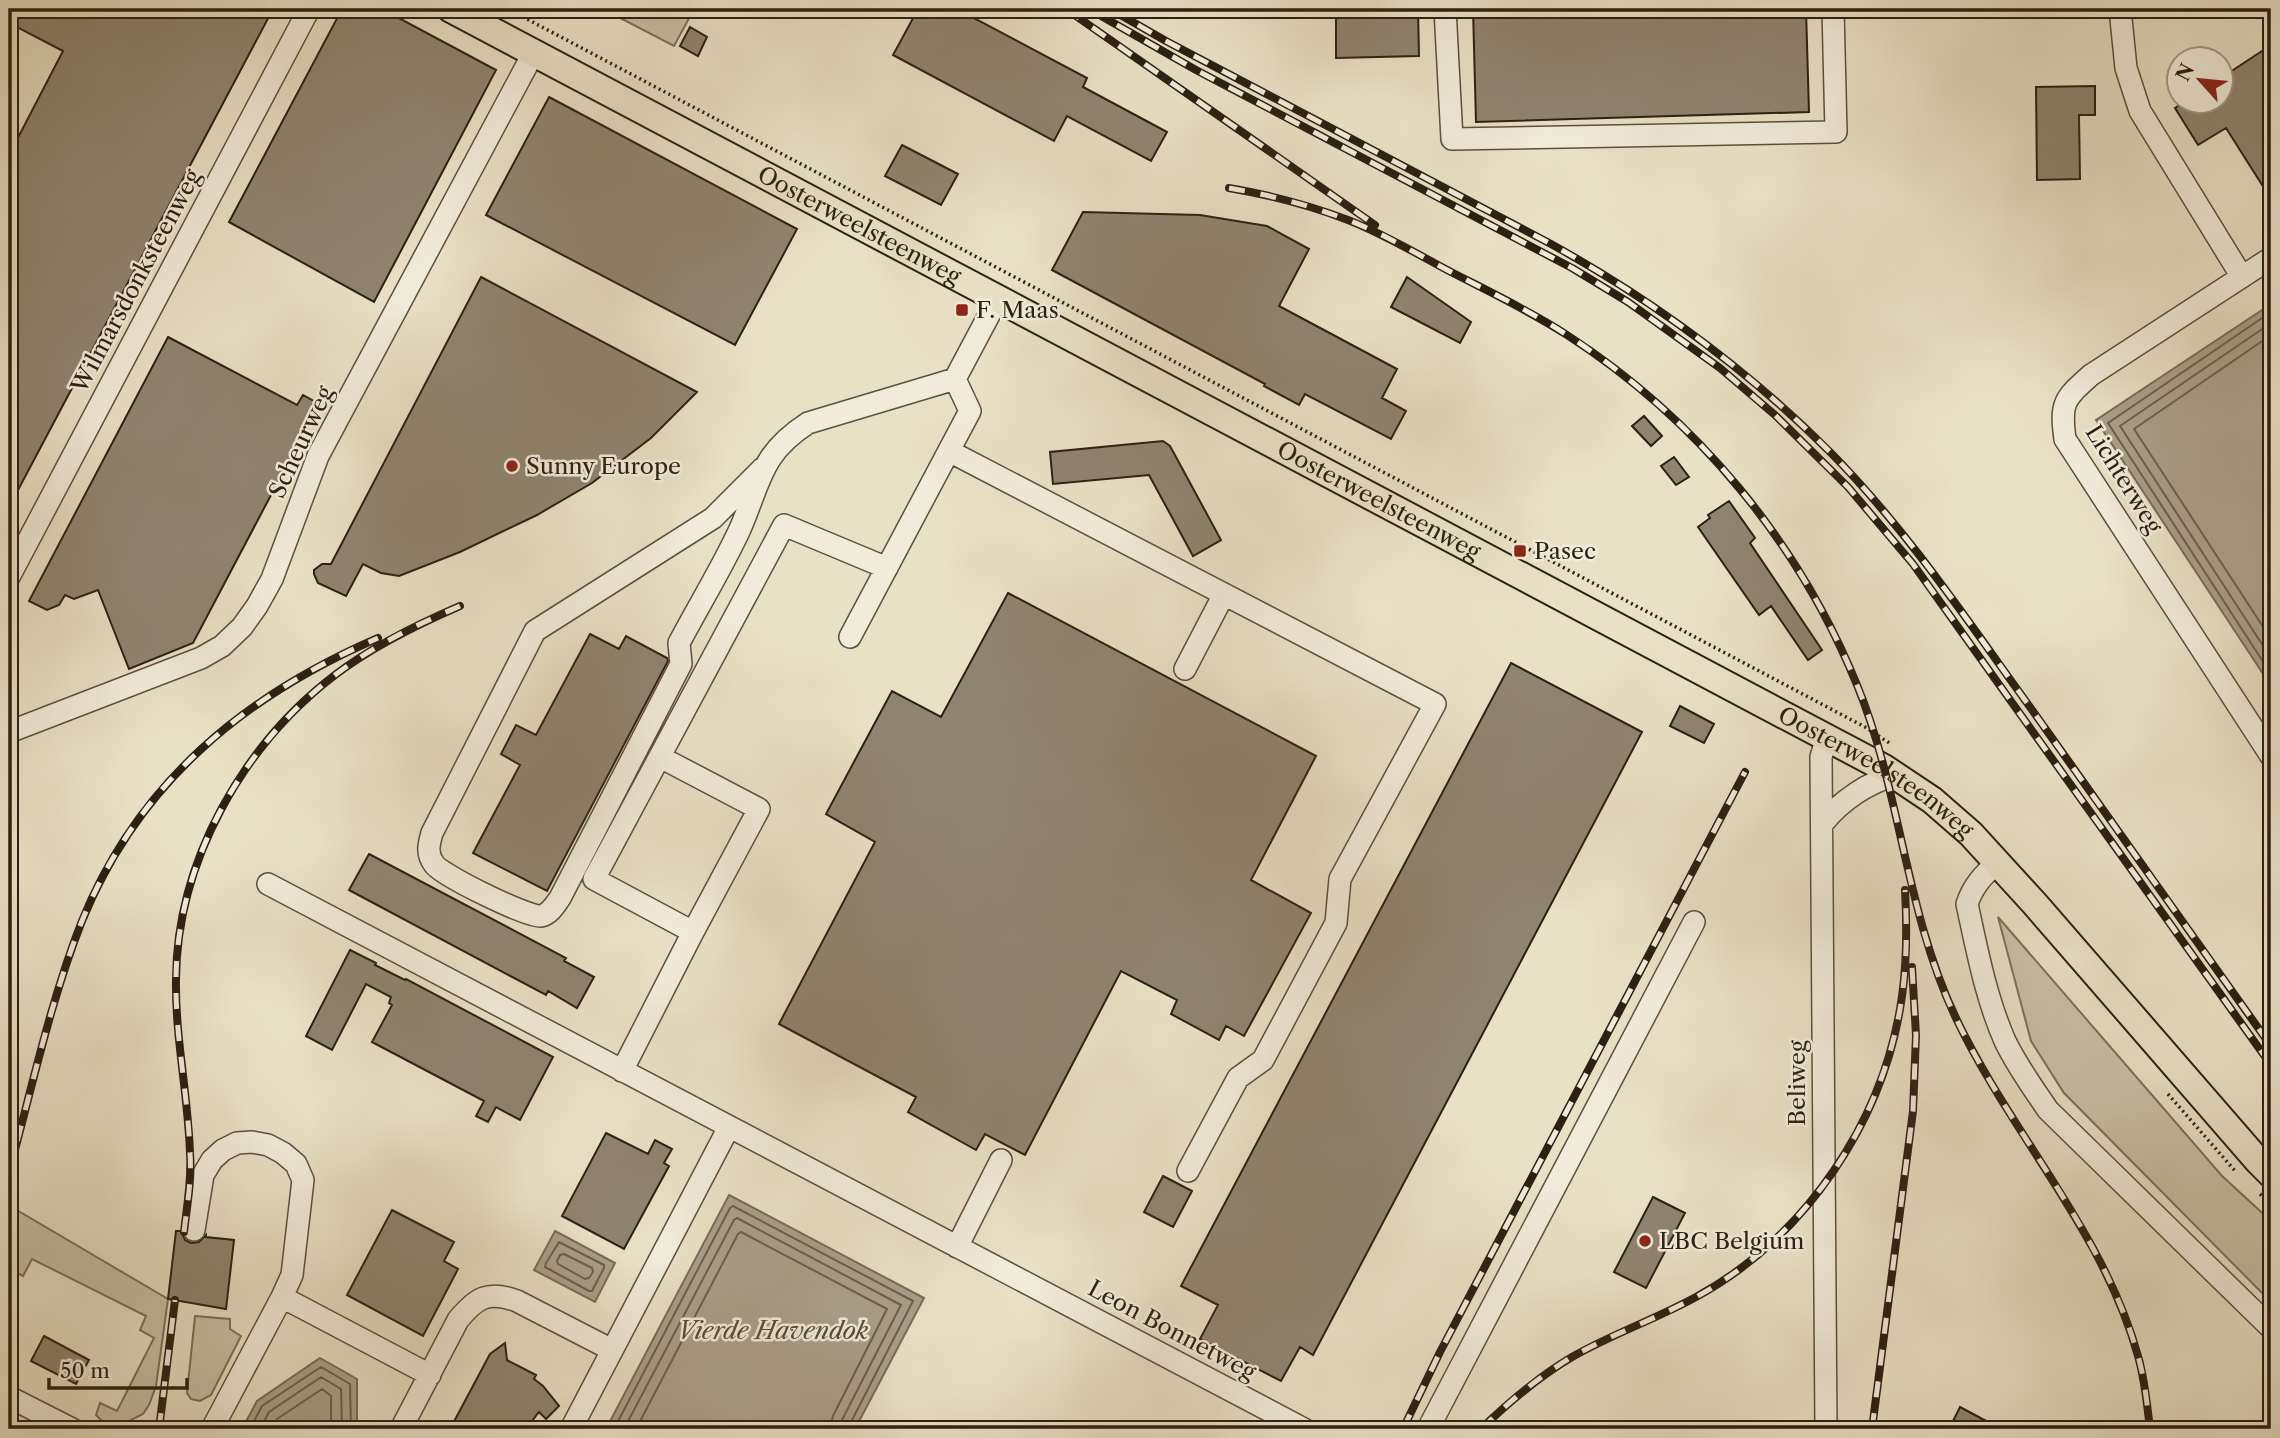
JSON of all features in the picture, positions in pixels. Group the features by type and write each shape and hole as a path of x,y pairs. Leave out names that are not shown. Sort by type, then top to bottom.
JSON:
{"main road":[{"name":"Oosterweelsteenweg","path":"451,9 1896,775 1938,805 1971,834 2271,1174"}],"street":[{"name":"Wilmarsdonksteenweg","path":"9,577 309,9"},
{"path":"1445,9 1452,139 1836,132 1833,9"},
{"path":"2120,9 2126,68 2140,111 2242,277"},
{"name":"Scheurweg","path":"9,732 201,658 222,646 242,627 272,579 318,456 534,52"},
{"name":"Lichterweg","path":"2271,258 2091,375 2070,394 2062,415 2064,439 2271,756"},
{"path":"763,468 740,529 679,643 681,664 560,898 550,911 540,916 525,913 440,870 428,850 432,833 535,631 713,518 763,468 778,447 808,423 955,380 998,298"},
{"path":"850,637 970,411 955,380"},
{"path":"949,451 1435,704 1340,879 1336,923 1263,1059 1238,1078 1188,1171"},
{"path":"693,932 594,879 784,525 887,568"},
{"path":"1185,669 1224,594"},
{"name":"Beliweg","path":"1826,1429 1821,757 1827,737"},
{"path":"621,1071 759,808 660,757"},
{"path":"1823,823 1853,795 1896,775"},
{"path":"1997,862 1979,879 1967,904 1991,1002 2005,1040 2021,1071 2048,1110 2271,1328"},
{"name":"Leon Bonnetweg","path":"268,884 1304,1429"},
{"path":"1428,1429 1694,922"},
{"path":"571,1429 729,1127"},
{"path":"194,1230 203,1175 212,1160 223,1150 236,1143 268,1144 296,1164 303,1180 292,1275 212,1429"},
{"path":"957,1247 1001,1160"},
{"path":"401,1429 458,1321 470,1305 485,1297 501,1295 517,1301 612,1350"},
{"path":"282,1297 430,1376"},
{"path":"9,1397 72,1429"}],"path":[{"path":"508,9 1856,723"}],"shaded area":[{"path":"603,9 694,9 674,46"},
{"path":"1998,917 2222,1176 2271,1221 2271,1302 2064,1093 2031,1041"},
{"path":"15,1209 168,1299 156,1386 143,1414 129,1421 111,1422 102,1421 96,1415 100,1403 117,1411 154,1338 140,1330 146,1316 32,1259 23,1276 9,1268 9,1227"},
{"path":"195,1316 230,1319 230,1329 241,1336 211,1395 200,1401 191,1399 187,1393"}],"water":[{"path":"2271,304 2271,686 2096,420"},
{"name":"Vierde Havendok","path":"729,1195 924,1298 855,1429 606,1429"},
{"path":"555,1231 615,1263 595,1302 534,1270"},
{"path":"320,1358 357,1379 357,1429 242,1429 257,1401"}],"building":[{"path":"9,9 273,9 9,507 9,155 63,51 9,23"},
{"path":"342,9 382,9 496,70 374,302 229,222"},
{"path":"918,9 957,9 1087,78 1083,87 1167,132 1151,161 1067,116 1054,141 893,55"},
{"path":"1336,9 1418,9 1419,56 1336,58"},
{"path":"1473,9 1806,9 1809,112 1476,122"},
{"path":"690,27 707,37 698,56 680,46"},
{"path":"2271,45 2271,199 2226,128 2198,145 2180,116 2234,116 2234,69"},
{"path":"2095,86 2095,115 2079,115 2080,179 2037,180 2036,87"},
{"path":"549,97 797,229 735,345 486,215"},
{"path":"902,145 958,174 941,205 885,176"},
{"path":"1083,212 1200,215 1267,226 1309,249 1279,306 1397,369 1382,398 1406,411 1391,439 1305,394 1299,405 1264,386 1265,384 1052,270"},
{"path":"481,277 697,392 651,438 592,483 537,515 460,552 399,576 381,573 363,564 346,596 318,583 314,570 322,564 331,564"},
{"path":"1407,277 1471,322 1460,343 1391,307"},
{"path":"168,337 297,405 303,395 319,404 193,643 129,669 98,590 74,599 65,595 59,605 47,610 29,601"},
{"path":"1644,416 1662,436 1651,446 1632,426"},
{"path":"1163,441 1170,446 1221,540 1193,556 1149,475 1053,484 1050,452"},
{"path":"1674,457 1689,477 1676,485 1661,466"},
{"path":"1729,501 1755,538 1750,543 1822,650 1808,660 1771,606 1759,615 1698,527 1710,518 1708,515"},
{"path":"1008,593 1316,756 1251,880 1311,913 1244,1036 1226,1026 1219,1040 1171,1014 1177,1000 1121,971 1025,1155 985,1134 976,1150 908,1112 916,1097 779,1024 875,842 826,814 892,691 941,717"},
{"path":"590,634 619,649 626,636 668,661 547,891 473,853 520,765 501,754 516,725 536,735"},
{"path":"1511,663 1642,732 1313,1355 1300,1347 1281,1381 1200,1339 1218,1305 1181,1286"},
{"path":"1680,706 1714,724 1704,743 1670,726"},
{"path":"369,854 566,958 564,961 594,977 577,1008 548,991 546,995 349,890"},
{"path":"350,950 553,1057 520,1120 496,1107 488,1122 476,1116 484,1101 372,1042 392,1005 389,1003 391,997 366,984 332,1050 306,1036"},
{"path":"606,1133 648,1154 655,1140 672,1149 664,1163 669,1166 624,1249 562,1216"},
{"path":"1163,1176 1192,1191 1173,1227 1144,1212"},
{"path":"1653,1197 1685,1213 1646,1288 1614,1272"},
{"path":"392,1210 454,1242 444,1261 458,1269 423,1336 347,1295"},
{"path":"176,1231 181,1231 185,1240 191,1243 199,1242 206,1235 234,1240 226,1309 168,1299"},
{"path":"44,1336 89,1360 76,1384 31,1361"},
{"path":"505,1343 507,1360 536,1375 534,1379 559,1406 546,1419 539,1412 529,1425 520,1429 450,1429 490,1354"},
{"path":"1960,1407 2001,1429 1949,1429"}],"railway":[{"path":"1066,9 1375,225"},
{"path":"1089,9 1196,70 1572,268 1628,302 1720,368 1775,415 1848,487 1913,564 2271,1065"},
{"path":"1110,9 1589,266 1663,313 1767,393 1859,482 1911,544 2271,1046"},
{"path":"1229,188 1304,205 1361,226 1510,302 1567,335 1614,368 1659,405 1701,445 1739,488 1774,534 1806,582 1857,685 1884,767 1925,935 1955,1016 2002,1101 2079,1224 2122,1310 2138,1356 2150,1429"},
{"path":"184,1232 190,1163 177,1022 176,979 179,935 188,892 202,849 221,809 245,771 271,735 302,703 335,675 380,645 460,606"},
{"path":"9,1172 51,1014 82,921 105,872 133,827 165,786 201,749 240,717 283,687 378,638"},
{"path":"1403,1429 1440,1352 1745,772"},
{"path":"1481,1429 1524,1390 1572,1357 1681,1305 1736,1272 1772,1242 1805,1208 1834,1170 1858,1130 1878,1087 1893,1042 1905,970 1905,890"},
{"path":"1872,1429 1913,1111 1916,1035 1912,967"},
{"path":"159,1429 175,1300"}],"place":[{"name":"F. Maas","path":"962,310"},
{"name":"Sunny Europe","path":"512,466"},
{"name":"Pasec","path":"1520,551"},
{"name":"LBC Belgium","path":"1645,1241"}]}
